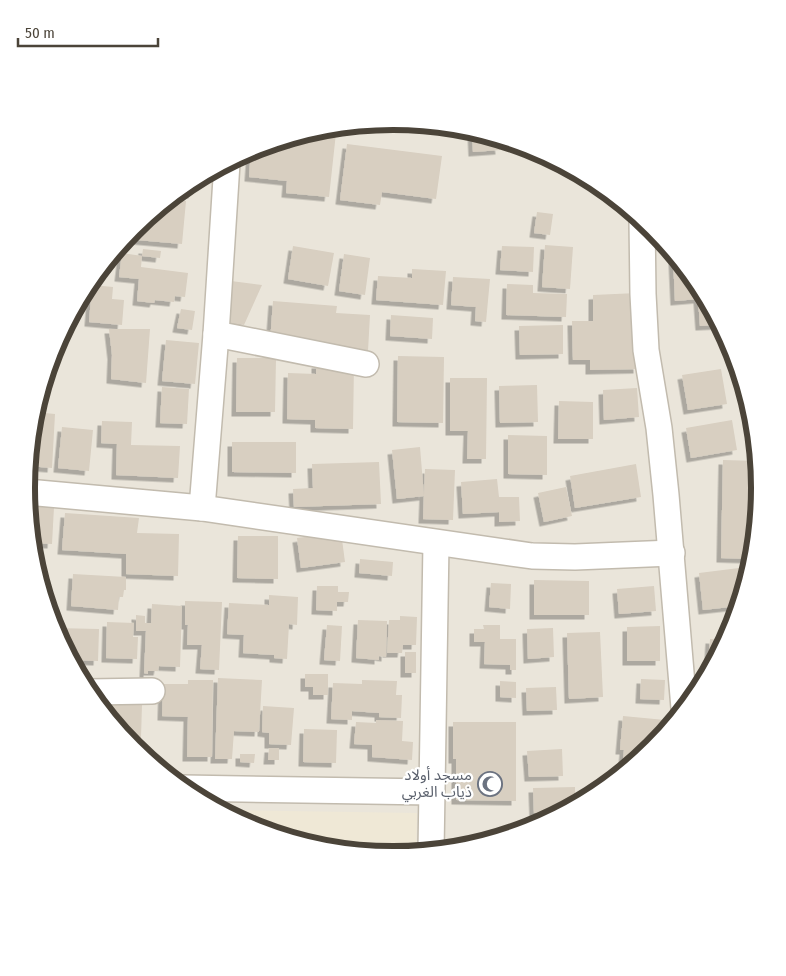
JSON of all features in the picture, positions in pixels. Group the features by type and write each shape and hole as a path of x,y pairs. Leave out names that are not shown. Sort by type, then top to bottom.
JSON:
{"street":[{"path":"202,508 226,171"},
{"path":"642,231 646,350 659,428 672,553 683,698"},
{"path":"216,334 366,364"},
{"path":"35,493 202,508 532,556 575,557 672,553"},
{"path":"431,844 436,543"},
{"path":"99,692 152,691"},
{"path":"198,788 432,792"}],"shaded area":[{"path":"393,130 440,133 486,142 508,149 530,157 572,178 592,190 629,219 677,270 691,289 714,330 724,351 739,395 748,441 751,488 748,535 739,581 732,603 724,625 703,667 691,687 662,724 611,772 592,786 551,809 530,819 486,834 440,843 416,845 393,846 346,843 300,834 278,827 256,819 214,798 194,786 157,757 109,706 95,687 72,646 62,625 47,581 38,535 36,511 35,488 38,441 47,395 54,373 62,351 83,309 95,289 124,252 175,204 194,190 235,167 256,157 300,142 346,133 370,131"},
{"path":"238,810 417,813 416,845 393,846 346,843 300,834 256,819"}],"building":[{"path":"336,135 329,197 286,193 287,181 249,177 250,160 281,148 290,149 290,145 300,142"},
{"path":"472,139 500,146 500,150 473,152"},
{"path":"347,144 442,156 436,199 382,192 380,205 340,200"},
{"path":"180,200 186,201 182,244 137,240 140,235 175,204"},
{"path":"537,212 553,214 550,235 534,233"},
{"path":"545,245 573,247 570,289 542,287"},
{"path":"293,246 334,253 328,286 288,279"},
{"path":"502,246 534,247 533,272 500,270"},
{"path":"143,249 161,251 160,258 142,256"},
{"path":"123,253 142,256 141,267 188,273 185,297 175,296 174,302 155,300 154,303 137,301 139,279 119,277"},
{"path":"344,254 370,258 365,295 339,291"},
{"path":"673,266 697,299 675,301"},
{"path":"412,269 446,271 443,305 376,300 378,276 412,278"},
{"path":"453,277 490,279 486,322 475,321 476,307 451,305"},
{"path":"231,281 262,285 244,325 224,322"},
{"path":"507,284 533,285 533,293 567,294 566,317 506,315"},
{"path":"98,286 113,287 112,299 124,300 122,325 89,322 91,295 95,289"},
{"path":"637,293 638,369 590,370 590,360 573,360 572,321 593,321 593,295"},
{"path":"273,301 337,306 336,313 370,315 368,351 270,342"},
{"path":"698,301 712,325 700,326"},
{"path":"181,309 195,311 192,330 177,328"},
{"path":"391,315 433,318 432,339 390,336"},
{"path":"563,325 563,354 520,355 519,326"},
{"path":"109,329 150,329 146,383 111,379 112,355"},
{"path":"166,340 199,343 195,384 162,381"},
{"path":"398,356 444,357 443,423 397,422"},
{"path":"237,358 276,358 275,412 236,412"},
{"path":"316,364 354,364 353,429 315,428 315,420 287,419 288,373 316,374"},
{"path":"721,369 727,404 688,410 682,375"},
{"path":"450,378 487,378 486,459 467,459 468,431 450,431"},
{"path":"537,385 538,422 500,423 499,386"},
{"path":"162,387 189,389 187,424 160,423"},
{"path":"637,388 639,417 604,420 603,390"},
{"path":"559,401 593,402 593,439 558,439"},
{"path":"43,413 55,414 52,468 36,467"},
{"path":"732,420 737,450 691,458 686,428"},
{"path":"102,421 132,422 131,445 180,446 178,478 116,475 117,444 101,443"},
{"path":"62,427 93,430 89,471 58,468"},
{"path":"508,435 547,436 547,475 508,474"},
{"path":"232,442 296,442 296,473 232,472"},
{"path":"420,447 424,496 397,499 392,450"},
{"path":"723,460 750,461 750,511 744,559 721,558"},
{"path":"379,462 381,504 294,507 293,489 313,488 312,464"},
{"path":"636,464 641,497 575,508 570,476"},
{"path":"425,469 455,470 453,520 423,519"},
{"path":"497,479 499,497 519,497 520,521 499,522 499,512 463,514 461,482"},
{"path":"566,487 572,516 544,522 538,493"},
{"path":"36,506 54,507 52,544 39,543"},
{"path":"65,513 139,518 137,533 179,534 178,576 126,574 126,554 62,550"},
{"path":"341,532 345,562 301,568 297,538"},
{"path":"238,536 278,536 278,579 237,578"},
{"path":"360,559 393,562 392,576 359,573"},
{"path":"739,568 740,577 731,607 703,610 699,573"},
{"path":"73,574 126,577 126,590 124,590 123,597 119,597 118,610 71,606"},
{"path":"534,580 589,581 589,615 534,615"},
{"path":"491,583 511,584 510,609 489,607"},
{"path":"317,586 338,586 338,592 349,592 348,602 337,602 337,611 316,610"},
{"path":"654,586 656,611 619,614 617,589"},
{"path":"269,595 298,597 297,625 289,624 287,659 274,658 274,655 243,653 244,635 227,634 229,603 269,605"},
{"path":"185,601 222,602 219,670 200,669 202,645 187,645 188,625 185,625"},
{"path":"152,604 182,606 180,667 159,666 158,671 148,671 148,674 144,673 146,631 136,631 136,615 145,616 145,623 151,623"},
{"path":"400,616 417,617 416,645 403,645 402,653 387,653 389,620 400,620"},
{"path":"358,620 387,621 386,657 379,656 379,660 356,658"},
{"path":"107,622 134,623 133,637 138,637 137,659 106,658"},
{"path":"327,625 342,626 340,661 324,660"},
{"path":"483,625 500,625 500,639 516,639 516,670 510,670 510,665 484,664 485,642 474,642 474,629 484,629"},
{"path":"660,626 660,661 627,661 627,627"},
{"path":"64,628 99,629 98,661 79,660"},
{"path":"553,628 554,657 528,659 527,629"},
{"path":"600,632 603,697 569,699 567,633"},
{"path":"710,639 717,639 714,646 709,655"},
{"path":"405,652 416,652 416,673 405,673"},
{"path":"305,674 328,674 328,695 313,695 313,687 305,687"},
{"path":"218,678 262,680 259,732 234,731 232,759 215,759"},
{"path":"641,679 665,680 664,700 640,699"},
{"path":"188,680 213,680 212,757 187,757 188,717 162,716 163,684 188,684"},
{"path":"362,680 397,681 396,695 402,695 401,718 379,717 379,713 352,711 352,720 331,719 333,683 362,684"},
{"path":"500,681 516,682 516,698 500,697"},
{"path":"556,687 557,710 527,711 526,688"},
{"path":"108,704 142,704 141,738 137,738"},
{"path":"263,706 294,708 291,745 269,744 269,733 262,732"},
{"path":"623,716 665,720 623,762 624,750 620,750"},
{"path":"376,720 403,721 402,741 413,742 412,760 372,757 372,745 354,744 356,722 376,723"},
{"path":"453,722 516,722 516,801 456,800 456,759 453,759"},
{"path":"304,729 337,730 336,763 303,762"},
{"path":"269,748 279,748 279,760 268,760"},
{"path":"562,749 563,776 529,777 527,751"},
{"path":"240,754 255,754 254,763 240,762"},
{"path":"575,787 575,796 543,813 534,813 533,788"}],"place":[{"name":"مسجد أولاد ذياب الغربي","path":"490,784"}]}
